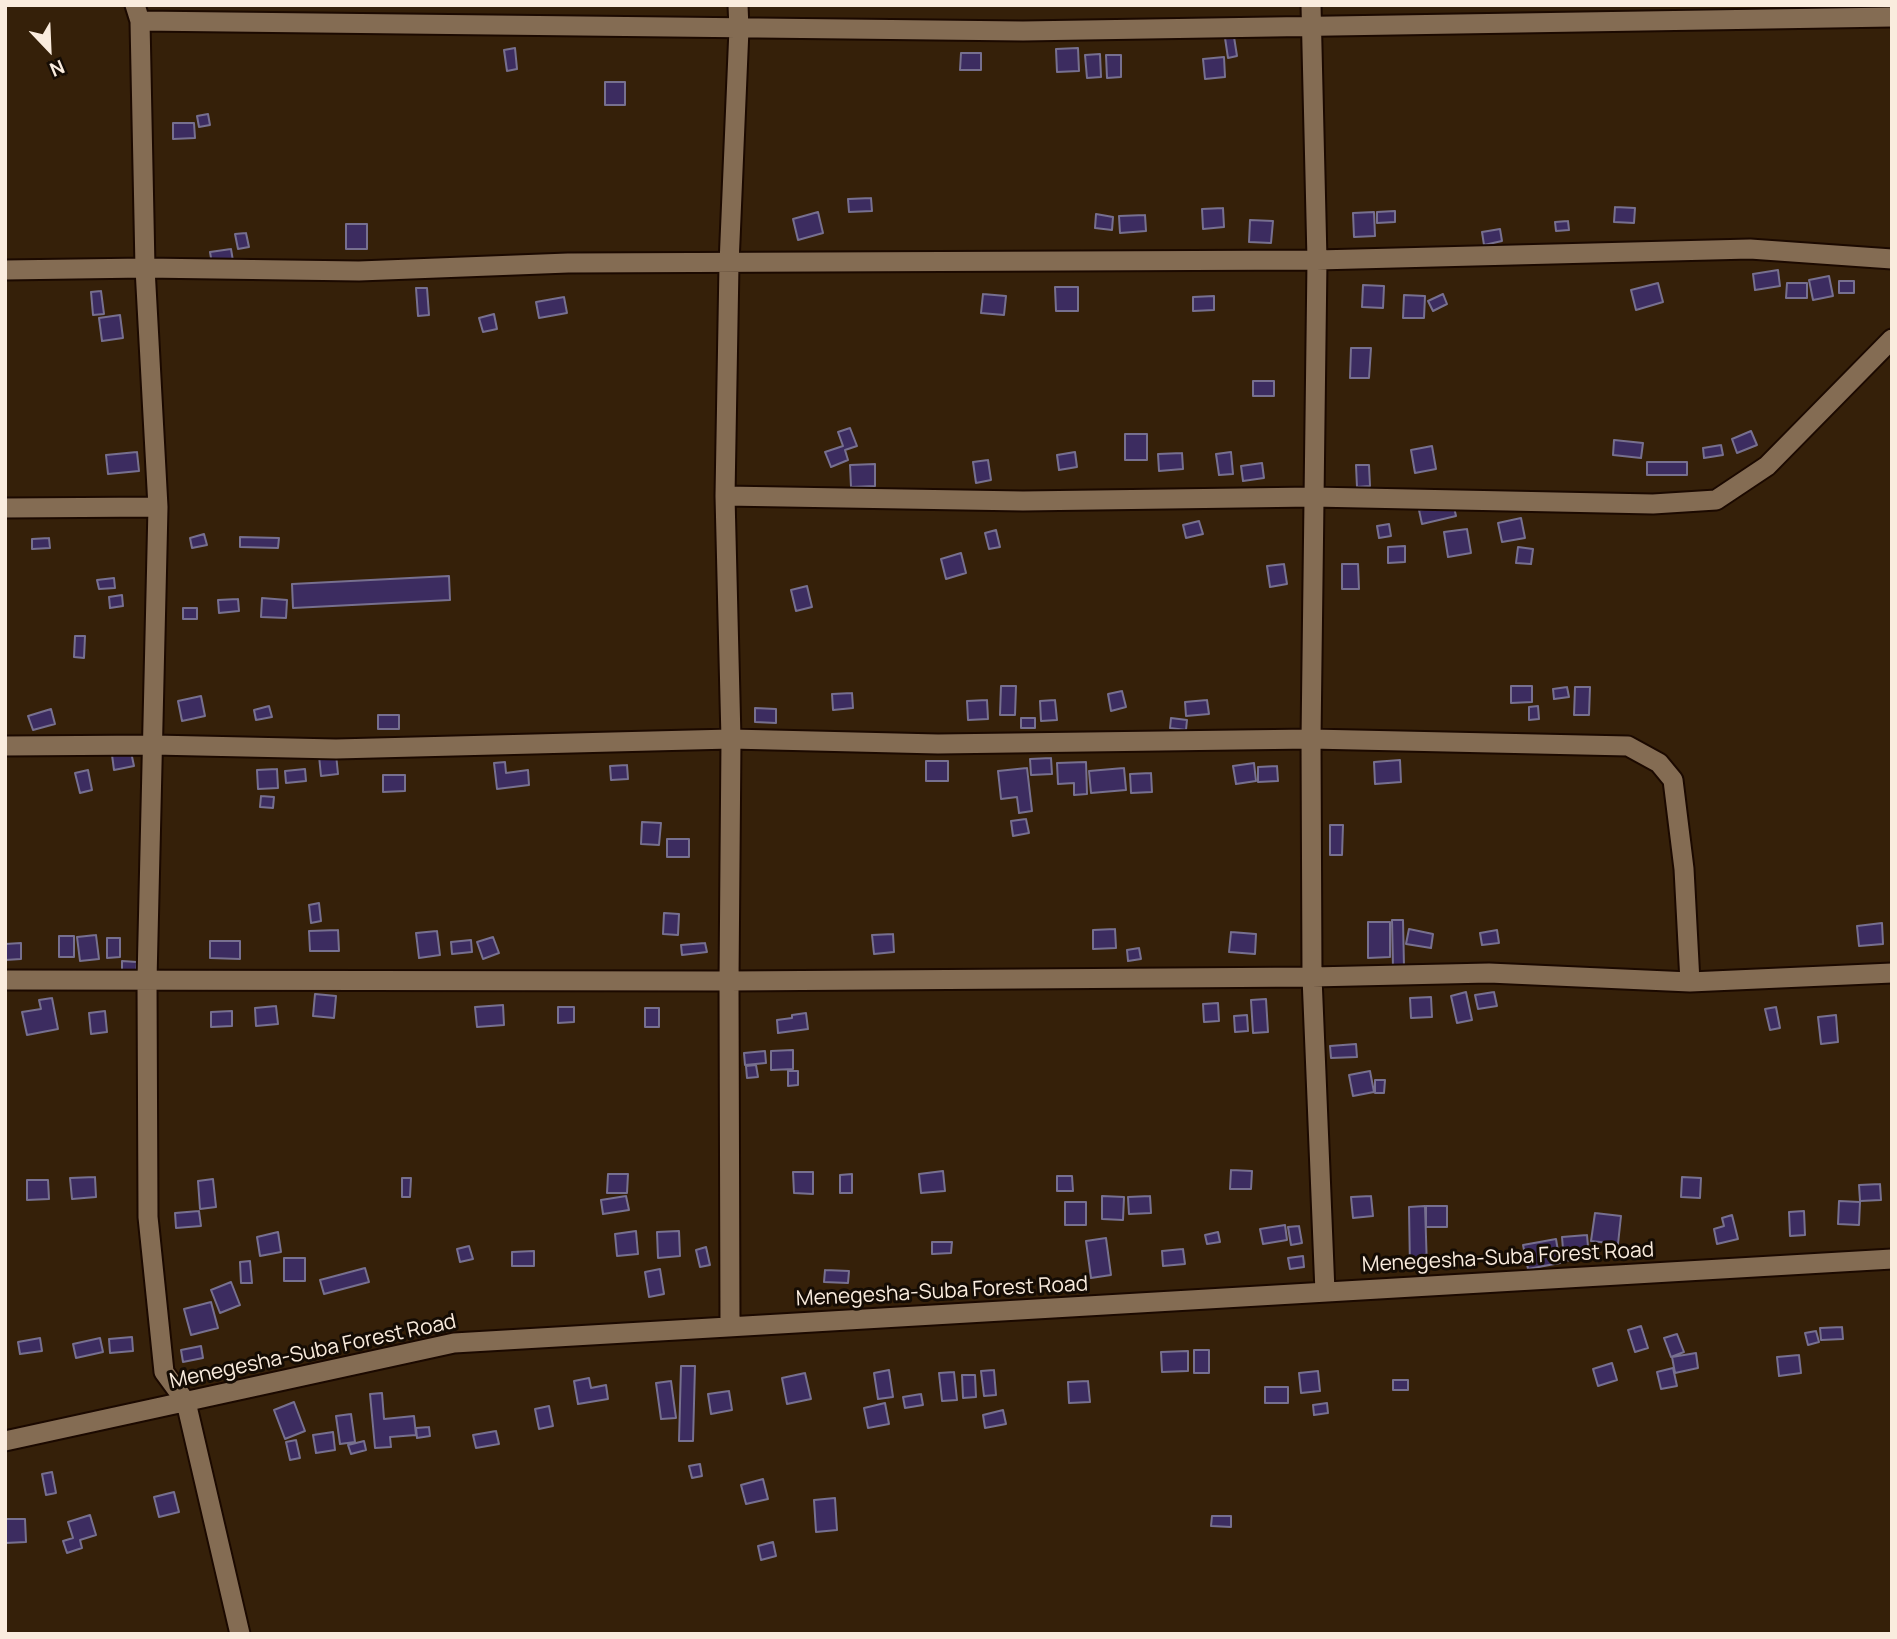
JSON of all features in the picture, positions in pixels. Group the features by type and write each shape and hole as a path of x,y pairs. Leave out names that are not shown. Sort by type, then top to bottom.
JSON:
{"street":[{"path":"730,1327 731,739 725,496 729,264 738,5"},
{"path":"1311,5 1317,260 1311,739 1312,977 1325,1292"},
{"path":"240,1634 186,1402 164,1372 148,1217 147,980 158,508 145,268 137,13 739,29 1023,31 1892,17"},
{"path":"5,270 145,268 359,271 568,263 1317,260 1750,250 1892,259"},
{"path":"725,496 1023,501 1313,497 1653,504 1716,500 1767,466 1892,339"},
{"path":"5,508 158,508"},
{"path":"5,747 154,745 336,749 731,739 938,744 1311,739 1628,746 1659,762 1674,780 1684,869 1690,982"},
{"path":"5,980 729,981 1312,977 1489,973 1690,982 1892,973"},
{"name":"Menegesha-Suba Forest Road","path":"5,1441 454,1343 1892,1259"}],"building":[{"path":"1234,37 1237,56 1228,58 1225,38"},
{"path":"515,48 517,69 507,71 504,50"},
{"path":"1078,48 1079,71 1057,72 1056,49"},
{"path":"961,53 981,53 981,70 960,70"},
{"path":"1100,54 1101,77 1087,78 1085,55"},
{"path":"1106,55 1121,55 1121,77 1107,78"},
{"path":"1224,57 1225,77 1205,79 1203,59"},
{"path":"605,82 625,82 625,105 605,105"},
{"path":"208,114 210,125 199,127 197,116"},
{"path":"173,123 194,123 195,138 173,139"},
{"path":"871,198 872,211 849,212 848,199"},
{"path":"1615,207 1635,208 1634,223 1614,222"},
{"path":"1223,208 1224,227 1203,229 1202,209"},
{"path":"1395,211 1395,222 1377,223 1377,212"},
{"path":"818,212 823,233 798,240 793,219"},
{"path":"1374,212 1375,236 1354,237 1353,213"},
{"path":"1096,214 1113,217 1112,230 1095,228"},
{"path":"1145,215 1146,231 1120,233 1119,216"},
{"path":"1250,220 1273,221 1271,243 1249,242"},
{"path":"1568,221 1569,230 1556,231 1555,222"},
{"path":"346,224 367,224 367,249 346,249"},
{"path":"1500,229 1502,241 1484,245 1482,232"},
{"path":"246,233 249,247 238,249 235,234"},
{"path":"231,249 233,261 212,264 210,252"},
{"path":"1778,270 1780,286 1755,290 1753,274"},
{"path":"1829,276 1833,296 1813,300 1809,280"},
{"path":"1839,281 1854,281 1854,293 1839,293"},
{"path":"1658,283 1663,302 1636,310 1631,290"},
{"path":"1787,283 1807,283 1807,298 1786,298"},
{"path":"1363,285 1384,286 1383,308 1362,307"},
{"path":"1055,287 1078,287 1078,311 1056,311"},
{"path":"416,288 427,288 429,315 418,316"},
{"path":"101,291 104,314 93,315 91,292"},
{"path":"983,294 1006,296 1004,315 981,313"},
{"path":"1443,294 1447,304 1433,311 1428,301"},
{"path":"1404,295 1425,296 1424,318 1403,318"},
{"path":"1214,296 1214,310 1193,311 1193,297"},
{"path":"564,297 567,313 539,318 536,302"},
{"path":"494,314 497,329 483,332 479,318"},
{"path":"120,315 123,338 102,341 99,318"},
{"path":"1351,348 1371,348 1369,378 1350,378"},
{"path":"1253,381 1274,381 1274,396 1253,396"},
{"path":"850,428 857,446 845,450 848,460 831,467 825,452 843,446 838,432"},
{"path":"1751,431 1757,445 1737,453 1732,439"},
{"path":"1125,434 1147,434 1147,460 1125,460"},
{"path":"1614,440 1643,443 1641,458 1613,455"},
{"path":"1721,445 1723,455 1704,458 1703,448"},
{"path":"1432,446 1436,469 1415,473 1411,450"},
{"path":"137,452 139,471 108,474 106,455"},
{"path":"1075,452 1077,467 1059,470 1057,455"},
{"path":"1231,452 1233,474 1219,475 1216,454"},
{"path":"1182,453 1183,469 1159,471 1158,454"},
{"path":"988,460 991,480 976,483 973,462"},
{"path":"1647,462 1687,462 1687,475 1647,475"},
{"path":"1262,463 1264,478 1243,481 1241,466"},
{"path":"875,464 875,486 851,487 850,465"},
{"path":"1356,465 1369,465 1370,486 1357,487"},
{"path":"1453,503 1456,516 1422,524 1419,510"},
{"path":"1521,518 1525,538 1502,542 1498,523"},
{"path":"1199,521 1203,534 1186,538 1183,525"},
{"path":"1389,524 1391,536 1379,538 1377,526"},
{"path":"1467,529 1471,553 1448,557 1444,532"},
{"path":"996,530 1000,547 989,549 985,533"},
{"path":"204,534 207,545 192,548 190,538"},
{"path":"240,537 279,538 278,548 240,547"},
{"path":"49,538 50,548 32,549 32,539"},
{"path":"1405,546 1405,562 1388,563 1388,547"},
{"path":"1518,547 1533,549 1531,564 1516,563"},
{"path":"961,553 966,573 946,579 941,559"},
{"path":"1284,564 1287,584 1270,587 1267,566"},
{"path":"1342,564 1358,564 1359,589 1342,589"},
{"path":"449,576 450,600 293,608 292,584"},
{"path":"114,578 115,588 99,589 97,580"},
{"path":"807,586 812,607 796,611 791,590"},
{"path":"122,595 123,606 110,608 109,597"},
{"path":"262,598 287,600 286,618 261,617"},
{"path":"238,599 239,611 219,613 218,600"},
{"path":"183,608 197,608 197,619 183,619"},
{"path":"75,636 85,636 84,658 74,657"},
{"path":"1001,686 1016,686 1015,715 1000,715"},
{"path":"1511,686 1532,686 1532,702 1511,703"},
{"path":"1567,687 1569,697 1554,699 1553,689"},
{"path":"1575,687 1590,687 1589,715 1574,715"},
{"path":"1122,691 1126,707 1111,711 1108,694"},
{"path":"852,693 853,708 833,710 832,694"},
{"path":"201,696 205,716 182,721 178,701"},
{"path":"987,700 988,719 968,720 967,701"},
{"path":"1055,700 1057,720 1041,721 1040,701"},
{"path":"1207,700 1209,714 1186,716 1185,702"},
{"path":"269,706 272,717 256,720 254,710"},
{"path":"1538,706 1539,719 1529,720 1529,707"},
{"path":"755,708 776,709 776,723 755,722"},
{"path":"51,709 55,724 33,730 28,716"},
{"path":"378,715 399,715 399,729 378,729"},
{"path":"1021,718 1035,718 1035,728 1021,728"},
{"path":"1171,718 1187,720 1186,730 1170,728"},
{"path":"131,752 134,766 114,770 112,755"},
{"path":"336,754 338,774 321,776 319,756"},
{"path":"1051,758 1052,774 1031,775 1030,759"},
{"path":"1400,760 1401,782 1375,784 1374,762"},
{"path":"926,761 948,761 948,781 926,781"},
{"path":"505,762 506,773 528,770 529,785 497,789 494,763"},
{"path":"1086,762 1087,794 1074,795 1074,783 1058,784 1057,763"},
{"path":"1254,763 1256,781 1236,784 1233,766"},
{"path":"627,765 628,779 611,780 610,766"},
{"path":"1277,766 1278,781 1258,782 1258,767"},
{"path":"1027,768 1032,811 1019,813 1017,797 1001,799 998,771"},
{"path":"1124,768 1126,790 1091,793 1089,771"},
{"path":"277,769 278,788 258,789 257,770"},
{"path":"305,769 306,781 286,783 285,771"},
{"path":"88,770 92,790 80,793 75,773"},
{"path":"1151,773 1152,792 1131,793 1130,774"},
{"path":"383,775 405,775 405,791 383,792"},
{"path":"261,796 274,797 273,808 260,807"},
{"path":"1026,819 1029,833 1013,836 1011,821"},
{"path":"642,822 661,823 659,845 641,844"},
{"path":"1330,825 1343,825 1342,855 1330,855"},
{"path":"667,839 689,839 689,857 667,857"},
{"path":"319,903 321,921 311,923 309,905"},
{"path":"664,913 679,914 678,935 663,934"},
{"path":"1392,920 1403,920 1404,967 1393,968"},
{"path":"1368,922 1390,922 1390,957 1368,958"},
{"path":"1882,923 1883,944 1859,946 1857,926"},
{"path":"1115,929 1116,948 1093,949 1093,930"},
{"path":"1409,929 1433,934 1431,948 1406,944"},
{"path":"338,930 339,951 310,951 309,931"},
{"path":"1497,930 1499,943 1482,945 1480,933"},
{"path":"437,931 440,955 419,958 416,933"},
{"path":"1231,932 1256,934 1255,954 1229,952"},
{"path":"893,934 894,952 874,954 872,935"},
{"path":"96,935 99,959 80,961 77,937"},
{"path":"59,936 74,936 74,957 59,957"},
{"path":"493,937 499,953 483,959 477,942"},
{"path":"107,938 120,938 120,957 107,958"},
{"path":"471,940 472,952 452,954 451,942"},
{"path":"210,941 240,941 240,959 210,958"},
{"path":"21,943 21,959 5,960 5,944"},
{"path":"705,943 707,952 682,955 681,945"},
{"path":"1139,948 1141,959 1128,961 1127,950"},
{"path":"122,961 137,962 136,972 122,972"},
{"path":"1466,992 1472,1020 1457,1023 1451,996"},
{"path":"1494,992 1497,1006 1478,1009 1475,995"},
{"path":"315,994 336,996 334,1018 313,1016"},
{"path":"1431,997 1432,1017 1411,1018 1410,998"},
{"path":"52,998 58,1029 27,1035 22,1012 41,1009 39,1000"},
{"path":"1266,999 1268,1032 1253,1033 1251,1000"},
{"path":"1218,1003 1219,1021 1204,1022 1203,1004"},
{"path":"503,1005 504,1025 477,1027 475,1007"},
{"path":"276,1006 278,1024 256,1026 255,1008"},
{"path":"558,1007 574,1007 574,1022 558,1023"},
{"path":"1776,1007 1780,1028 1770,1030 1765,1009"},
{"path":"645,1008 659,1008 659,1027 645,1027"},
{"path":"105,1011 107,1032 91,1034 89,1013"},
{"path":"232,1011 232,1026 211,1027 211,1012"},
{"path":"806,1013 808,1029 778,1033 777,1020"},
{"path":"1247,1015 1248,1031 1235,1032 1234,1016"},
{"path":"1836,1015 1838,1042 1821,1044 1818,1017"},
{"path":"1356,1044 1357,1057 1331,1058 1330,1046"},
{"path":"793,1050 793,1069 771,1070 771,1051"},
{"path":"765,1051 766,1063 745,1065 744,1053"},
{"path":"756,1065 758,1077 747,1078 746,1066"},
{"path":"788,1071 798,1071 798,1085 788,1086"},
{"path":"1370,1071 1374,1092 1353,1096 1349,1075"},
{"path":"1375,1080 1385,1080 1384,1093 1375,1093"},
{"path":"1231,1170 1252,1171 1251,1189 1230,1189"},
{"path":"943,1171 945,1191 921,1193 919,1174"},
{"path":"793,1172 813,1172 813,1194 794,1193"},
{"path":"608,1174 628,1174 627,1193 607,1193"},
{"path":"852,1174 852,1193 840,1193 840,1175"},
{"path":"1057,1176 1072,1176 1073,1191 1057,1191"},
{"path":"95,1177 96,1197 72,1199 70,1178"},
{"path":"1682,1177 1701,1178 1700,1198 1681,1197"},
{"path":"402,1178 411,1178 410,1197 402,1197"},
{"path":"213,1179 216,1207 200,1209 198,1181"},
{"path":"27,1180 48,1180 49,1199 27,1200"},
{"path":"1880,1184 1881,1200 1860,1201 1859,1185"},
{"path":"626,1196 629,1210 603,1214 601,1200"},
{"path":"1102,1196 1124,1197 1123,1220 1102,1219"},
{"path":"1150,1196 1151,1213 1129,1214 1128,1197"},
{"path":"1371,1196 1373,1216 1353,1218 1351,1197"},
{"path":"1839,1201 1860,1202 1859,1225 1838,1224"},
{"path":"1065,1202 1086,1202 1086,1225 1065,1225"},
{"path":"1425,1206 1427,1268 1410,1269 1409,1207"},
{"path":"1426,1206 1447,1206 1447,1227 1426,1227"},
{"path":"199,1211 201,1226 176,1228 175,1213"},
{"path":"1804,1211 1805,1235 1790,1236 1789,1212"},
{"path":"1595,1213 1621,1216 1618,1244 1591,1241"},
{"path":"1732,1215 1738,1239 1717,1244 1714,1229 1724,1226 1722,1218"},
{"path":"1285,1225 1287,1240 1263,1244 1260,1229"},
{"path":"1299,1226 1302,1243 1291,1245 1288,1227"},
{"path":"636,1231 638,1254 617,1256 615,1234"},
{"path":"679,1231 680,1256 658,1258 657,1232"},
{"path":"278,1232 281,1252 260,1256 257,1237"},
{"path":"1218,1232 1220,1242 1207,1244 1205,1235"},
{"path":"1587,1235 1589,1258 1564,1261 1562,1237"},
{"path":"1106,1238 1111,1275 1091,1278 1086,1241"},
{"path":"1556,1239 1560,1263 1528,1269 1523,1245"},
{"path":"932,1242 952,1242 951,1253 932,1254"},
{"path":"469,1246 473,1259 460,1262 457,1249"},
{"path":"706,1247 710,1265 700,1267 696,1250"},
{"path":"1183,1249 1185,1264 1163,1266 1162,1251"},
{"path":"534,1251 534,1266 512,1266 512,1252"},
{"path":"1303,1256 1304,1267 1290,1269 1288,1258"},
{"path":"284,1258 305,1258 305,1281 284,1281"},
{"path":"250,1261 252,1283 241,1283 240,1262"},
{"path":"365,1268 369,1282 324,1294 320,1280"},
{"path":"660,1269 664,1294 649,1297 645,1272"},
{"path":"825,1270 849,1271 848,1283 824,1282"},
{"path":"231,1282 240,1305 220,1313 211,1290"},
{"path":"211,1302 218,1328 191,1335 184,1309"},
{"path":"1641,1326 1648,1348 1635,1352 1628,1330"},
{"path":"1842,1327 1843,1339 1821,1340 1820,1328"},
{"path":"1816,1331 1819,1342 1808,1345 1805,1333"},
{"path":"1677,1334 1684,1352 1671,1357 1664,1338"},
{"path":"132,1337 133,1351 110,1353 109,1339"},
{"path":"40,1338 42,1351 20,1354 18,1342"},
{"path":"100,1338 103,1352 76,1358 73,1344"},
{"path":"201,1346 203,1358 183,1362 181,1350"},
{"path":"1194,1350 1209,1350 1209,1373 1194,1373"},
{"path":"1188,1351 1188,1371 1162,1372 1161,1352"},
{"path":"1696,1353 1698,1368 1675,1373 1672,1357"},
{"path":"1799,1355 1801,1373 1779,1376 1777,1357"},
{"path":"1612,1363 1617,1380 1598,1386 1593,1369"},
{"path":"681,1366 695,1366 693,1441 679,1441"},
{"path":"1673,1368 1677,1386 1661,1389 1657,1372"},
{"path":"889,1370 893,1397 878,1399 874,1373"},
{"path":"994,1370 996,1395 984,1396 981,1371"},
{"path":"1318,1371 1320,1391 1301,1393 1299,1373"},
{"path":"954,1372 957,1400 942,1401 939,1373"},
{"path":"805,1373 811,1399 787,1404 782,1378"},
{"path":"962,1375 975,1375 976,1397 963,1398"},
{"path":"589,1378 591,1388 606,1385 608,1399 578,1404 574,1381"},
{"path":"1393,1380 1408,1380 1408,1390 1393,1390"},
{"path":"671,1381 676,1418 661,1419 656,1383"},
{"path":"1088,1381 1090,1402 1069,1403 1068,1382"},
{"path":"1265,1387 1288,1387 1288,1403 1265,1403"},
{"path":"729,1391 732,1410 711,1414 708,1394"},
{"path":"382,1393 384,1419 414,1416 416,1435 390,1437 391,1447 375,1448 370,1394"},
{"path":"921,1394 923,1405 905,1408 903,1397"},
{"path":"294,1402 305,1431 285,1439 274,1410"},
{"path":"885,1403 889,1424 868,1428 864,1408"},
{"path":"1327,1403 1328,1413 1314,1415 1313,1405"},
{"path":"549,1406 553,1426 539,1429 535,1409"},
{"path":"1003,1410 1006,1424 985,1428 983,1415"},
{"path":"351,1414 355,1442 340,1444 336,1416"},
{"path":"429,1427 430,1436 417,1438 416,1428"},
{"path":"496,1431 499,1444 476,1448 473,1435"},
{"path":"333,1432 335,1450 316,1453 313,1435"},
{"path":"296,1440 300,1458 290,1460 286,1442"},
{"path":"364,1441 366,1450 351,1454 348,1445"},
{"path":"700,1464 702,1476 692,1478 689,1466"},
{"path":"52,1472 56,1493 46,1495 42,1474"},
{"path":"763,1479 768,1499 746,1504 741,1485"},
{"path":"174,1492 179,1512 159,1517 154,1497"},
{"path":"835,1498 837,1530 816,1532 814,1500"},
{"path":"90,1515 96,1535 80,1540 82,1548 67,1553 63,1541 73,1538 68,1522"},
{"path":"1212,1516 1231,1516 1231,1527 1211,1526"},
{"path":"5,1519 25,1519 26,1542 5,1543"},
{"path":"773,1542 776,1556 761,1560 758,1546"}]}
